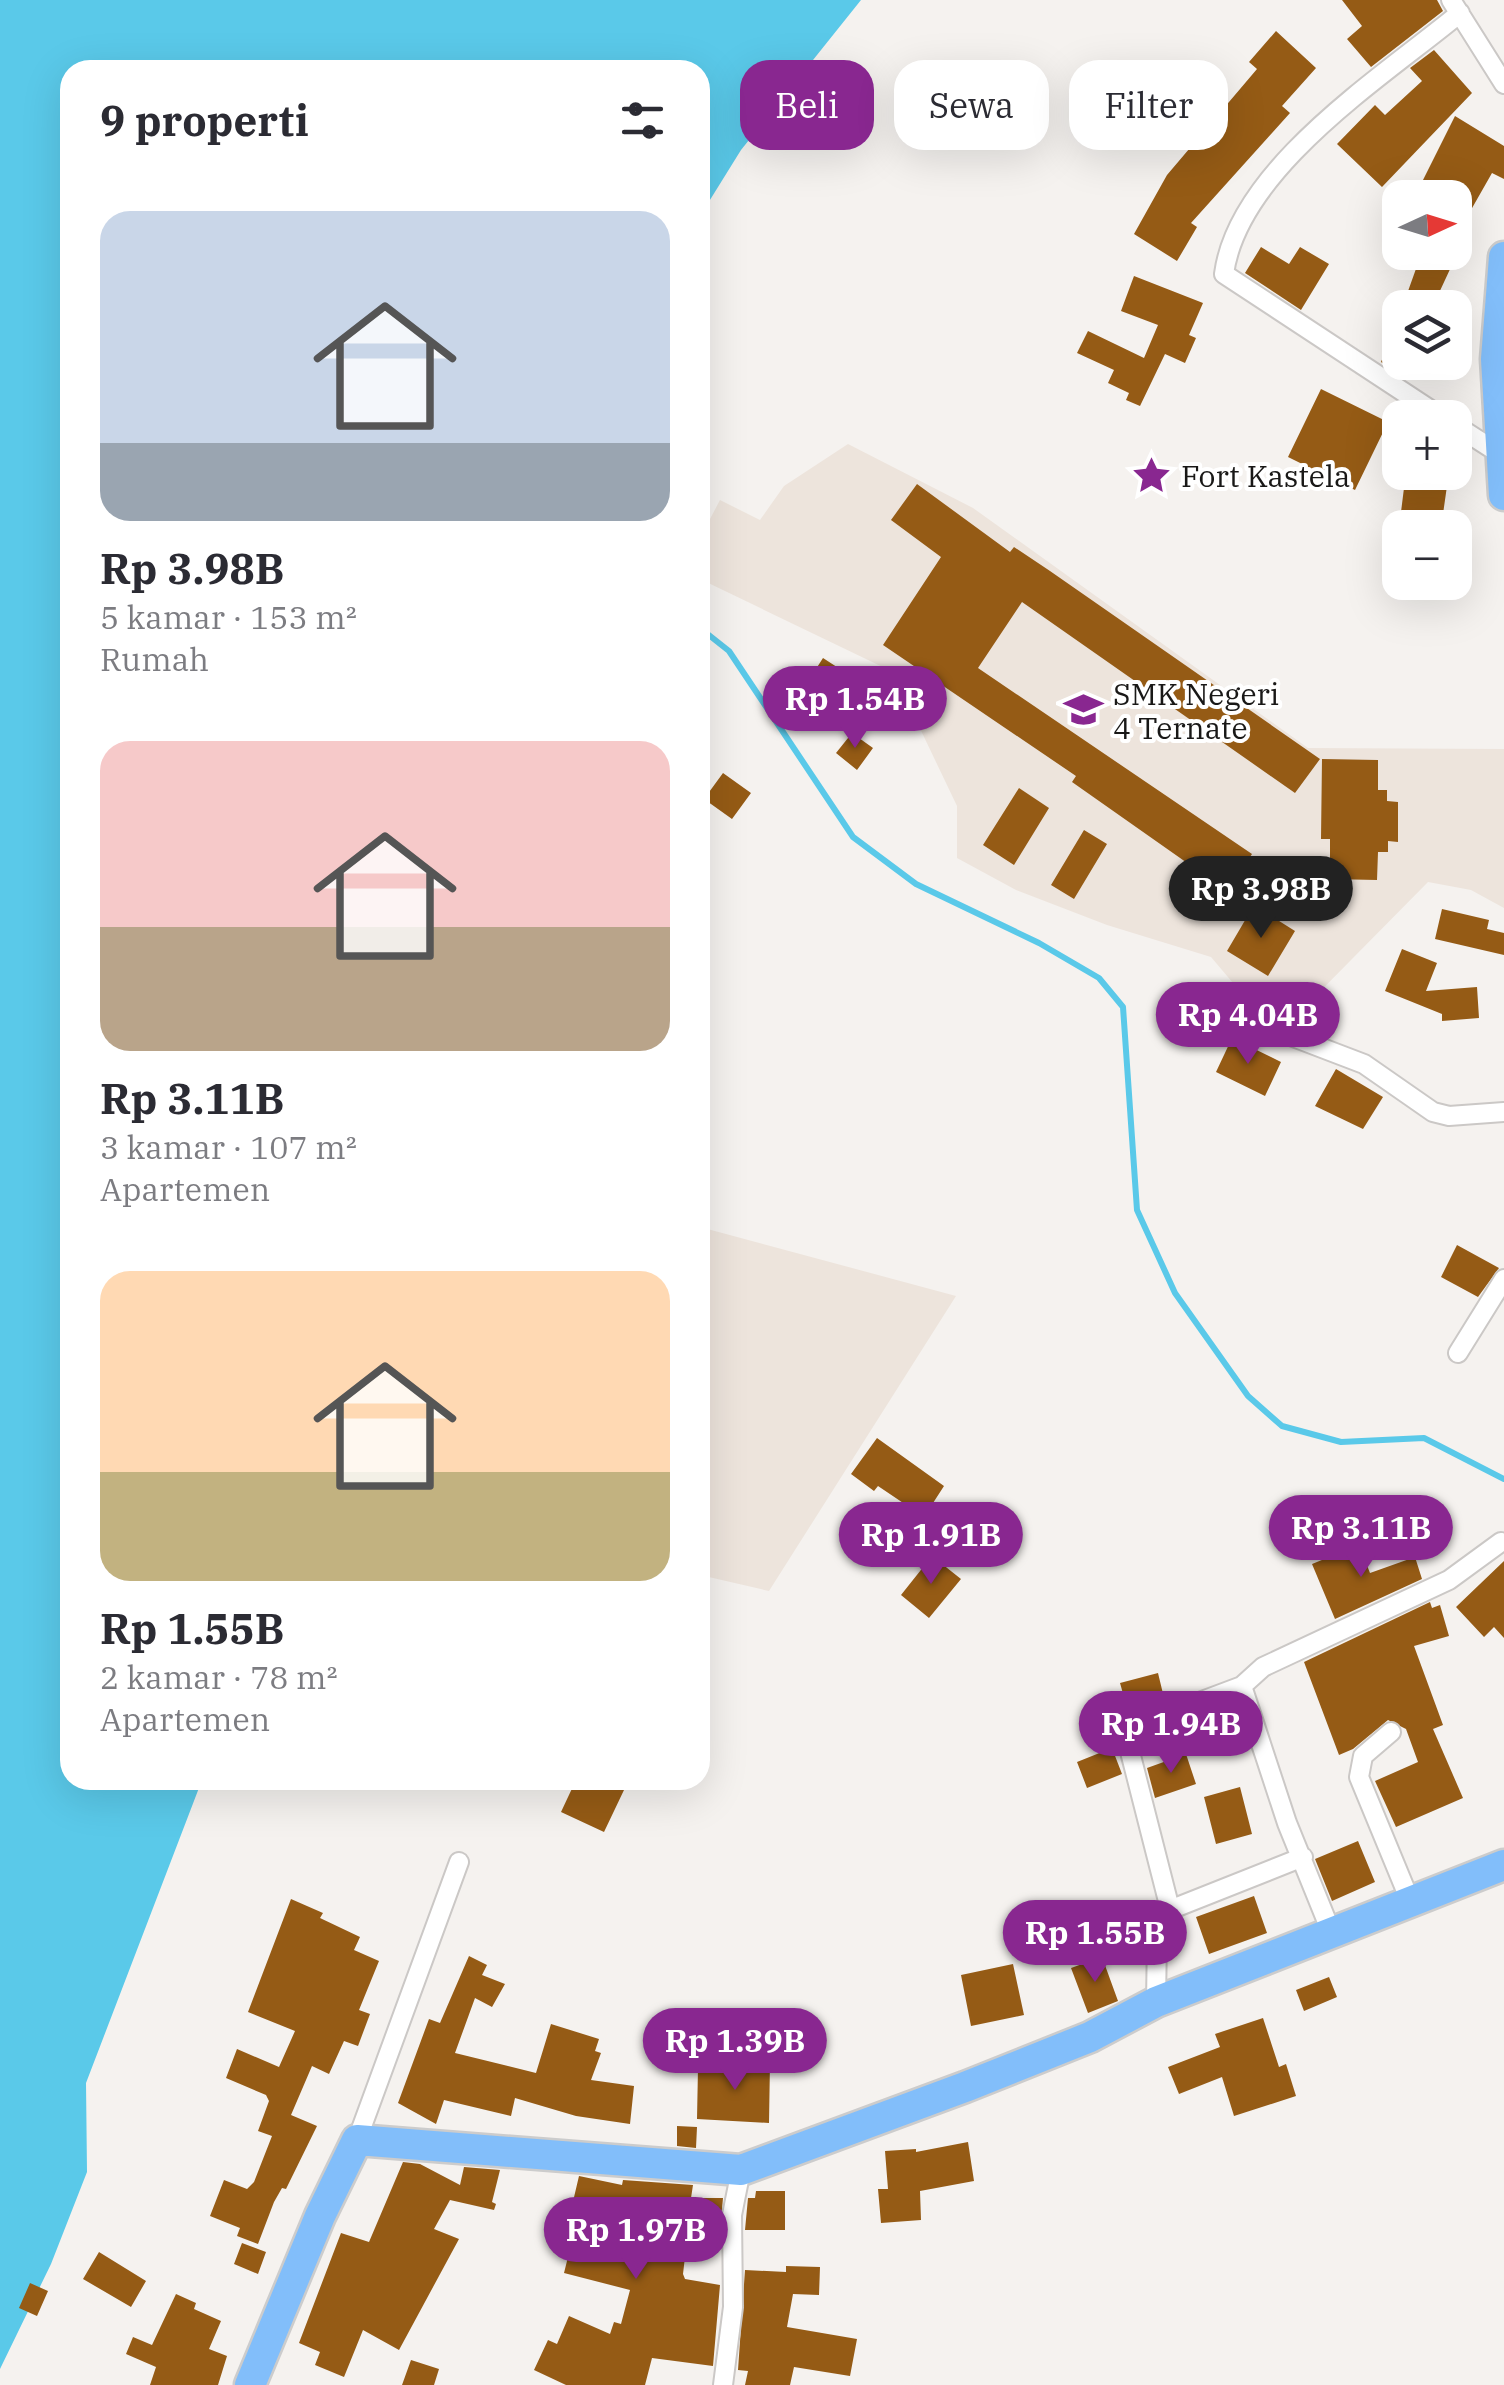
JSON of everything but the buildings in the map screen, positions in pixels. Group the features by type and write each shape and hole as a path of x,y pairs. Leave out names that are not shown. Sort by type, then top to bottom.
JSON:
{"highway":[{"path":"1504,257 1496,332 1504,495"},
{"path":"250,2385 320,2216 357,2140 741,2170 1090,2037 1156,2002 1504,1866"}],"street":[{"path":"1416,400 1224,274 1238,230 1254,199 1344,100 1376,83 1456,6 1504,84"},
{"path":"1472,436 1500,454"},
{"path":"1288,1036 1364,1064 1433,1112 1449,1116 1504,1112"},
{"path":"1458,1353 1504,1278"},
{"path":"1156,2002 1158,1936 1168,1911 1127,1740 1154,1719 1242,1686 1264,1668 1449,1580 1502,1542"},
{"path":"1242,1686 1332,1934"},
{"path":"1391,1732 1362,1756 1358,1777 1411,1903"},
{"path":"1168,1911 1302,1857"},
{"path":"357,2140 459,1862"},
{"path":"724,2385 733,2308 732,2215 741,2170"}],"shaded area":[{"name":"SMK Negeri 4 Ternate","path":"848,444 973,508 1308,748 1504,749 1504,908 1471,890 1428,882 1277,1035 1211,957 1107,925 1016,890 957,858 957,806 893,672 710,584 710,519 720,500 760,520 784,486"},
{"path":"710,1230 956,1296 769,1591 710,1577"}],"water":[{"path":"0,0 861,0 813,60 740,60 741,150 710,200 710,60 60,60 60,1790 198,1790 86,2083 87,2172 51,2264 0,2369"}],"waterway":[{"path":"710,636 729,651 853,837 916,884 1039,943 1099,978 1123,1007 1137,1210 1175,1293 1248,1396 1282,1426 1341,1442 1424,1438 1504,1479"}],"place":[{"name":"Fort Kastela","path":"1151,475"},
{"name":"SMK Negeri 4 Ternate","path":"1083,710"}]}
